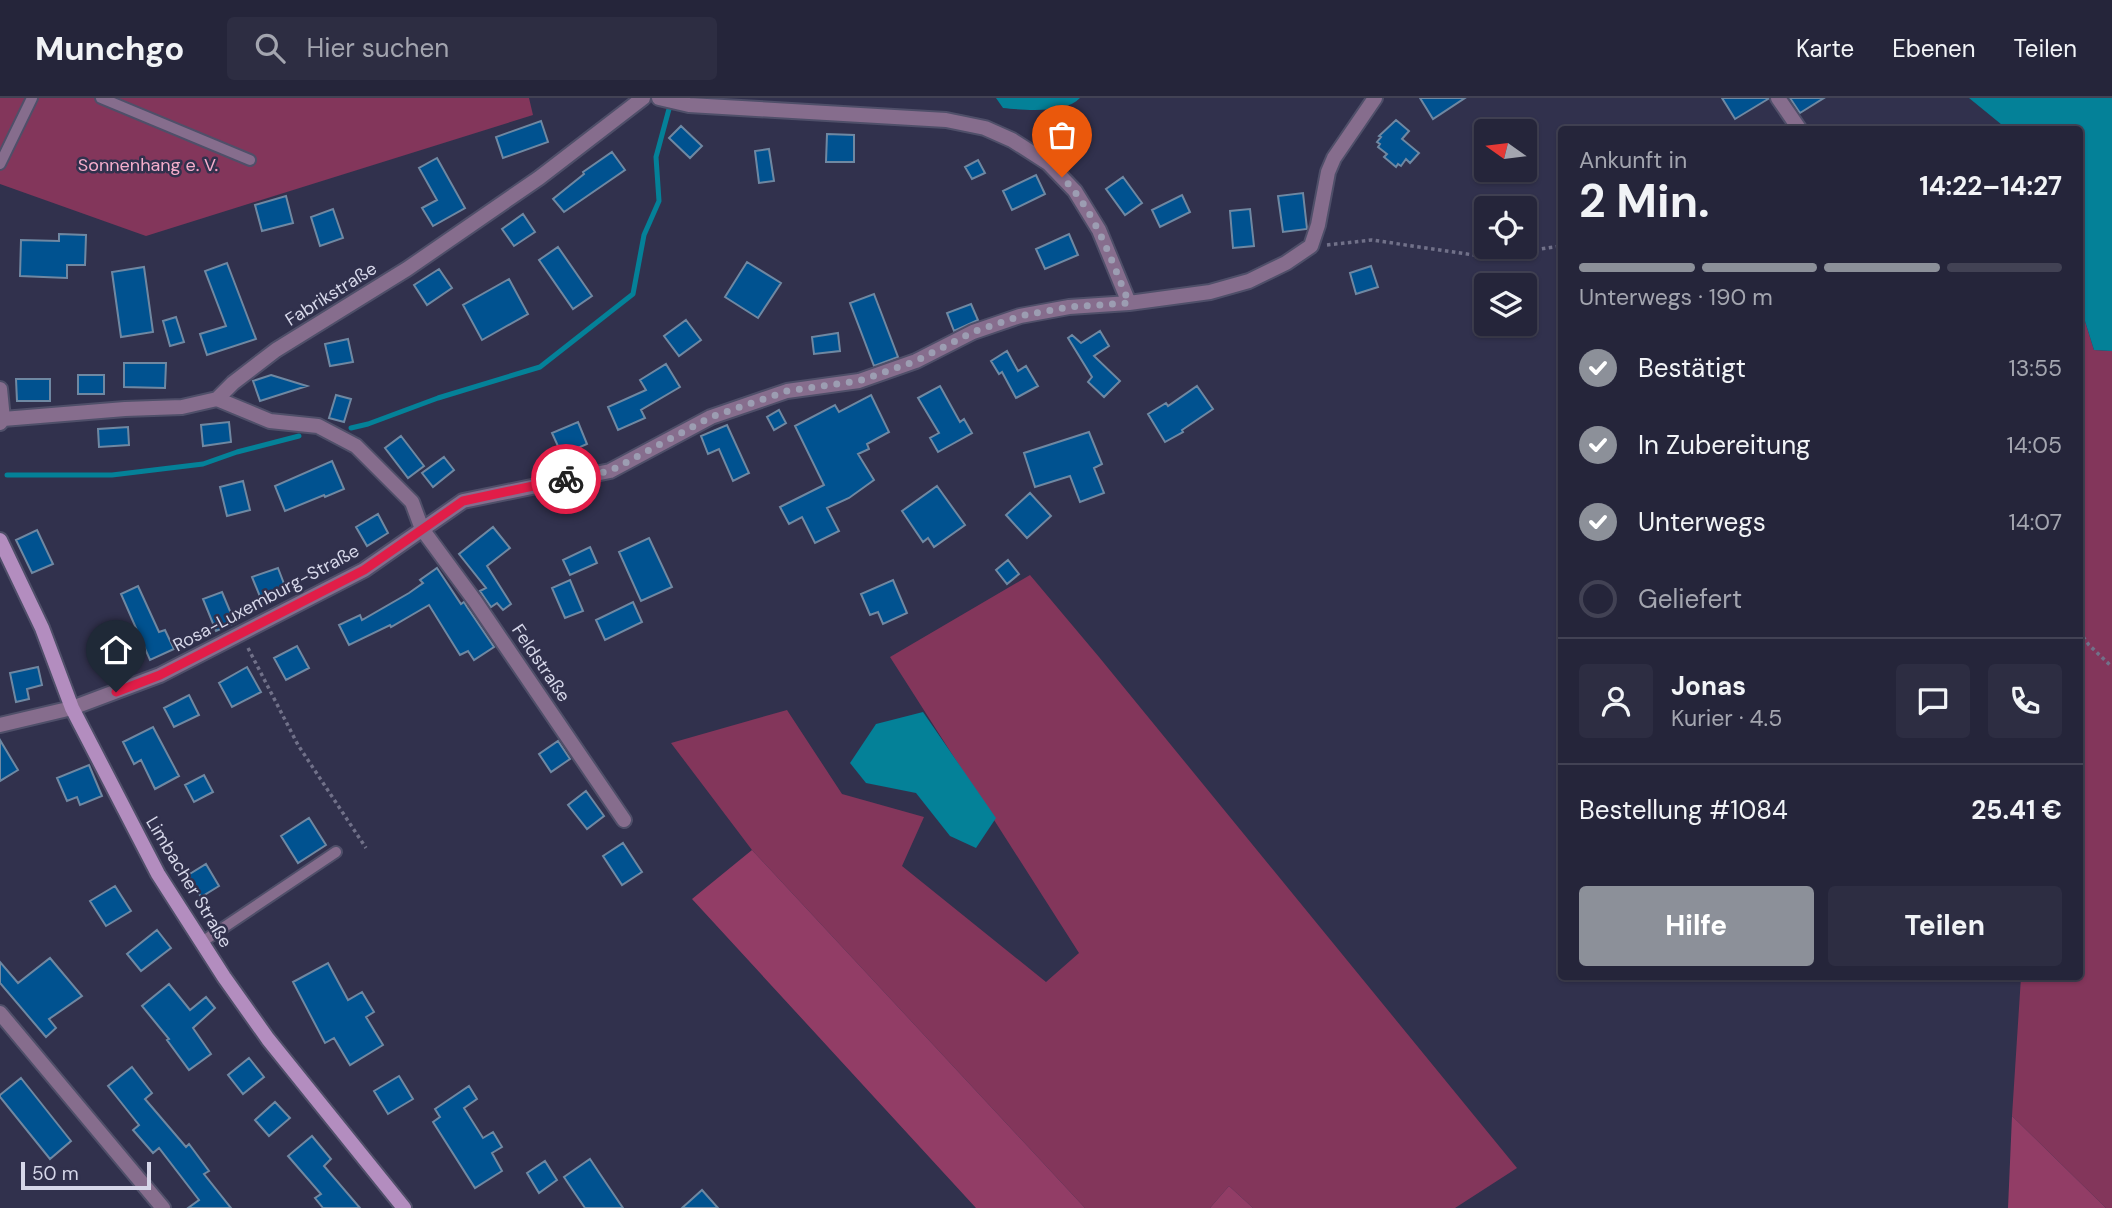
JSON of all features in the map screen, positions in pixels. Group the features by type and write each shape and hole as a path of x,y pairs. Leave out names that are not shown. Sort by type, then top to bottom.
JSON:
{"street":[{"name":"Fabrikstraße","path":"0,389 1,421 125,409 182,407 217,399 276,350 418,261 539,178 643,98"},
{"path":"661,98 689,105 947,120 985,128 1012,140 1048,163 1075,191 1098,230 1129,303"},
{"path":"1311,246 1318,225 1328,172 1334,158 1375,98"},
{"path":"1778,98 1797,126"},
{"name":"Rosa-Luxemburg-Straße","path":"0,725 72,708 160,675 364,570 463,501 610,471 711,417 787,391 859,381 916,361 973,332 1020,316 1069,307 1129,303 1210,292 1250,281 1286,263 1311,246"},
{"name":"Feldstraße","path":"217,399 270,421 318,426 356,446 412,502 422,529 475,601 624,820"},
{"name":"Limbacher Straße","path":"0,540 42,628 72,708 158,874 268,1039 404,1208"},
{"path":"0,1013 163,1208"}],"lane":[{"path":"0,164 32,98"},
{"path":"102,98 250,160"},
{"path":"202,942 335,852"}],"path":[{"path":"1311,246 1372,240 1487,257 1558,246"},
{"path":"240,633 298,745 366,848"},
{"path":"2083,637 2112,667"}],"green space":[{"name":"Sonnenhang e. V.","path":"0,98 529,98 533,115 146,236 0,184"},
{"path":"2083,315 2094,350 2112,351 2112,1208 2106,1208 2012,1116 2021,980 2083,980"},
{"path":"1030,575 1517,1168 1455,1208 1253,1208 1229,1186 1210,1208 1085,1208 752,850 671,743 787,710 842,794 924,817 902,866 1046,982 1079,953 890,657"}],"shaded area":[{"path":"752,850 1085,1208 976,1208 692,899"},
{"path":"2012,1116 2106,1208 2008,1208"},
{"path":"1229,1186 1253,1208 1210,1208"}],"water":[{"path":"996,98 1080,98 1064,107 1032,110 1003,108"},
{"path":"1969,98 2112,98 2112,351 2094,350 2083,315 2083,126 2003,126"},
{"path":"923,712 996,818 976,848 950,836 916,793 866,783 850,763 876,724"}],"building":[{"path":"1420,98 1465,98 1433,119"},
{"path":"1722,98 1768,98 1768,99 1735,119"},
{"path":"1790,98 1824,98 1800,113"},
{"path":"1396,120 1409,131 1402,139 1419,153 1410,163 1406,159 1401,166 1398,164 1396,167 1384,157 1387,154 1378,147 1380,144 1377,142 1381,137 1379,136"},
{"path":"541,121 548,142 503,158 496,137"},
{"path":"681,126 702,146 690,158 669,138"},
{"path":"827,134 854,135 854,162 826,162"},
{"path":"769,149 774,181 759,183 755,151"},
{"path":"612,152 625,170 564,212 553,199 584,174 583,172"},
{"path":"437,158 465,208 433,226 422,208 437,200 419,168"},
{"path":"978,160 985,173 972,179 965,167"},
{"path":"1036,175 1045,194 1012,210 1003,191"},
{"path":"1123,177 1142,203 1125,215 1106,189"},
{"path":"1303,193 1307,229 1283,232 1278,196"},
{"path":"1182,195 1190,212 1160,227 1152,210"},
{"path":"286,196 293,223 262,231 255,205"},
{"path":"333,209 343,238 320,246 311,217"},
{"path":"1250,209 1254,246 1233,248 1230,211"},
{"path":"523,214 535,232 514,246 502,229"},
{"path":"59,234 86,235 85,265 67,265 67,278 20,276 21,240 59,241"},
{"path":"1069,234 1078,255 1045,269 1036,249"},
{"path":"558,247 592,296 573,309 539,260"},
{"path":"747,262 781,283 758,318 725,297"},
{"path":"227,263 256,339 207,355 200,334 226,326 205,271"},
{"path":"1371,266 1378,287 1356,294 1350,273"},
{"path":"144,267 153,332 121,337 112,272"},
{"path":"439,269 452,288 427,305 414,285"},
{"path":"509,279 528,314 482,340 463,305"},
{"path":"874,294 898,357 874,366 850,303"},
{"path":"971,304 978,320 954,331 947,313"},
{"path":"176,317 184,342 170,346 163,321"},
{"path":"686,320 701,340 679,356 664,336"},
{"path":"1100,331 1109,346 1094,356 1120,381 1104,397 1088,382 1092,377 1068,338 1072,335 1081,343"},
{"path":"838,333 840,351 814,354 812,337"},
{"path":"348,339 353,362 330,366 325,344"},
{"path":"1007,351 1018,371 1026,366 1038,386 1016,398 1002,372 999,374 991,361"},
{"path":"124,363 166,363 165,388 124,387"},
{"path":"666,364 680,387 641,410 645,418 618,430 608,407 646,390 640,380"},
{"path":"78,375 104,375 104,394 78,394"},
{"path":"271,375 307,386 260,401 253,381"},
{"path":"16,379 50,379 50,401 17,401"},
{"path":"940,386 960,422 964,419 972,433 938,452 930,438 939,433 918,398"},
{"path":"1197,386 1213,409 1165,442 1148,414 1166,403 1168,406"},
{"path":"336,395 351,399 344,422 329,418"},
{"path":"871,395 889,432 867,444 869,449 858,454 874,480 849,498 827,508 839,531 815,543 802,517 789,524 780,507 824,485 795,426 835,405 839,412"},
{"path":"779,410 786,423 774,430 767,417"},
{"path":"229,422 231,442 203,446 201,425"},
{"path":"578,422 587,444 562,455 552,433"},
{"path":"727,425 749,473 733,481 719,449 708,454 701,436"},
{"path":"128,427 129,445 99,447 98,429"},
{"path":"1089,432 1102,464 1094,468 1104,493 1080,502 1070,476 1035,487 1024,453"},
{"path":"401,436 424,466 408,478 385,448"},
{"path":"444,457 454,470 433,487 422,473"},
{"path":"332,461 344,489 285,511 275,486"},
{"path":"243,481 250,510 227,516 220,487"},
{"path":"937,486 965,525 934,547 928,538 923,542 902,511"},
{"path":"1030,493 1051,516 1027,538 1006,515"},
{"path":"378,514 388,533 367,546 356,527"},
{"path":"493,527 510,548 487,566 511,604 503,610 497,603 491,607 480,591 486,588 459,554"},
{"path":"37,530 53,564 32,573 16,540"},
{"path":"649,538 672,587 641,601 619,552"},
{"path":"590,547 597,563 570,575 563,560"},
{"path":"1008,560 1019,574 1007,584 996,570"},
{"path":"278,568 286,589 261,599 252,577"},
{"path":"437,568 494,647 474,660 468,651 460,655 429,605 391,627 390,625 349,645 339,625 360,615 362,620 409,593 423,583 420,580"},
{"path":"570,580 583,611 565,618 552,588"},
{"path":"893,580 907,613 883,624 878,612 870,615 861,594"},
{"path":"138,586 159,632 165,630 174,649 150,660 121,594"},
{"path":"222,592 235,623 216,631 203,599"},
{"path":"633,602 642,622 605,640 596,620"},
{"path":"297,646 309,668 286,680 274,658"},
{"path":"38,667 42,685 27,689 29,699 16,702 10,673"},
{"path":"247,667 261,692 232,707 219,683"},
{"path":"189,695 199,715 174,727 164,708"},
{"path":"153,727 179,776 155,789 141,760 134,764 123,742"},
{"path":"0,740 18,770 0,781"},
{"path":"558,741 570,759 551,772 539,754"},
{"path":"89,765 102,796 80,805 77,797 67,801 57,778"},
{"path":"204,775 213,792 194,802 185,785"},
{"path":"586,791 604,816 587,829 568,805"},
{"path":"309,818 326,845 298,863 281,836"},
{"path":"623,843 642,872 622,885 603,856"},
{"path":"206,864 219,886 201,897 188,875"},
{"path":"115,886 131,911 106,926 90,901"},
{"path":"157,930 171,948 141,971 127,954"},
{"path":"50,958 82,996 49,1019 56,1028 46,1037 0,983 0,962 18,983"},
{"path":"328,963 348,1000 362,992 374,1012 366,1017 383,1045 350,1065 334,1038 325,1043 293,982"},
{"path":"169,984 190,1010 206,997 215,1008 193,1028 211,1054 189,1070 167,1040 169,1039 142,1006"},
{"path":"249,1058 264,1077 243,1094 228,1075"},
{"path":"132,1067 152,1093 145,1099 186,1147 189,1144 209,1171 204,1174 231,1208 188,1208 199,1200 159,1148 153,1153 133,1130 139,1125 108,1086"},
{"path":"399,1076 413,1099 388,1114 374,1091"},
{"path":"21,1078 71,1141 50,1159 0,1097"},
{"path":"469,1086 477,1099 464,1108 483,1138 493,1132 502,1147 492,1153 502,1171 475,1188 433,1122 440,1117 435,1109"},
{"path":"275,1102 290,1118 269,1136 255,1120"},
{"path":"312,1136 331,1159 324,1166 360,1208 323,1208 315,1198 321,1194 288,1156"},
{"path":"590,1159 623,1208 585,1208 574,1192 564,1177"},
{"path":"545,1161 557,1180 539,1193 527,1173"},
{"path":"702,1190 718,1208 682,1208"}],"waterway":[{"path":"351,428 540,367 633,294 644,235 659,201 656,157 672,104"},
{"path":"7,475 112,475 203,464 299,436"}],"way so far":[{"path":"566,479 610,471 711,417 787,391 859,381 916,361 973,332 1020,316 1069,307 1129,303 1098,230 1075,191 1062,177"}],"route":[{"path":"116,692 160,675 364,570 463,501 566,479"}]}
